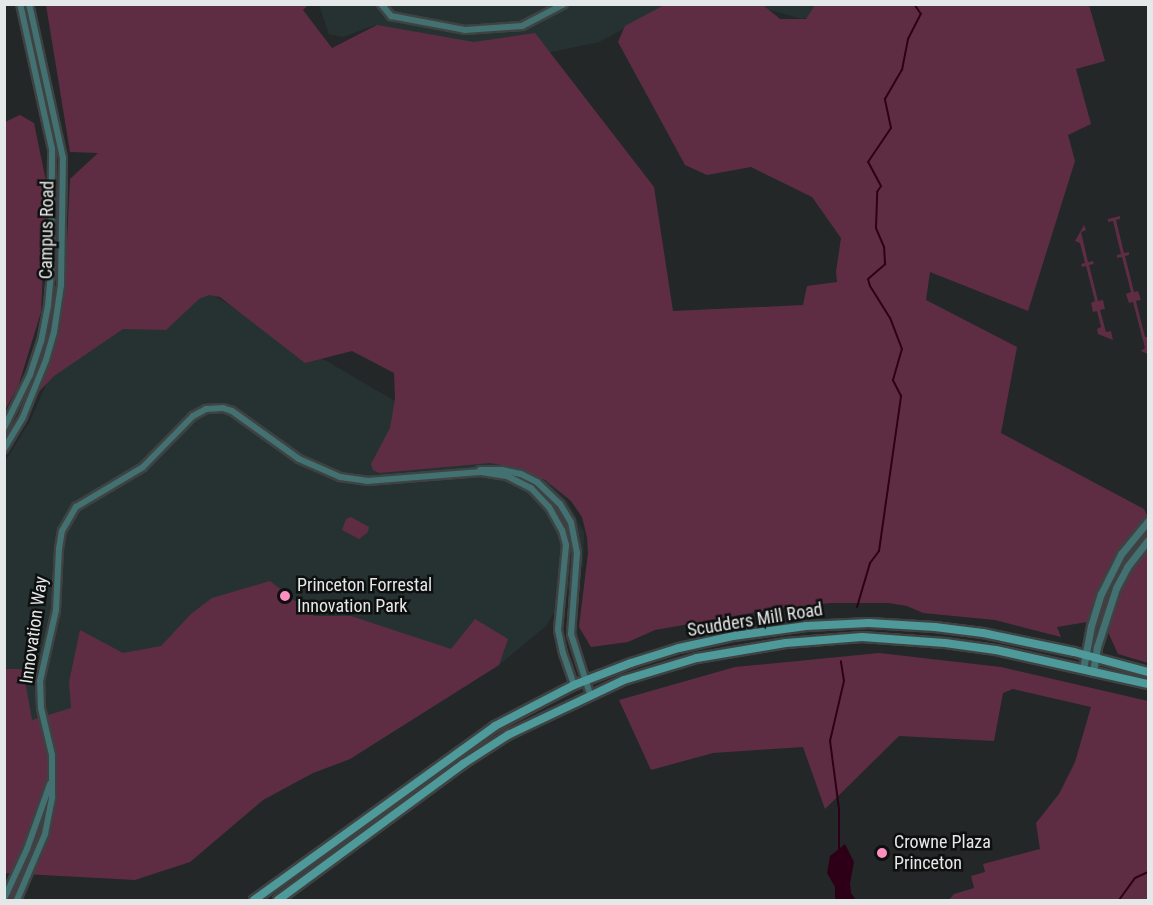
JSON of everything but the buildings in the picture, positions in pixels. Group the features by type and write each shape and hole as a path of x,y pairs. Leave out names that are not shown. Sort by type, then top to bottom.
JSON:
{"main road":[{"name":"Scudders Mill Road","path":"254,900 472,741 523,710 574,685 656,654 733,636 835,624 869,623 954,628 1096,657 1149,672"},
{"name":"Scudders Mill Road","path":"278,900 463,764 508,735 590,694 624,680 697,658 758,646 862,637 945,643 996,650 1149,684"}],"street":[{"name":"Campus Road","path":"4,428 30,375 41,342 48,306 51,269 52,149 20,4"},
{"name":"Campus Road","path":"4,448 23,417 39,381 54,332 61,285 63,158 29,4"},
{"path":"381,4 391,16 465,30 522,26 564,4"},
{"name":"Innovation Way","path":"17,900 43,842 49,816 53,775 52,755 41,708 40,681 56,610 62,531 76,507 143,467 193,416 214,408 232,411 299,459 340,477 367,481 468,473 497,474 521,482 542,498 558,523 566,545 558,630 574,685"},
{"name":"Innovation Way","path":"468,473 486,469 521,474 552,494 571,522 577,553 570,627 573,647 590,694"},
{"path":"1083,669 1101,594 1121,554 1149,521"},
{"path":"1093,672 1116,588 1127,567 1149,540"},
{"name":"Innovation Way","path":"4,899 32,837 53,775"},
{"path":"32,837 43,842"}],"shaded area":[{"path":"666,4 763,5 780,19 806,19 815,5 1089,5 1105,61 1076,69 1091,124 1068,135 1075,161 1028,311 930,272 926,300 1017,347 1001,433 1144,509 1148,517 1148,663 1118,654 1108,632 1087,622 1057,627 1061,637 995,620 923,613 907,606 888,603 831,603 779,608 655,630 628,642 591,647 579,627 588,553 587,537 582,517 571,501 545,480 518,468 490,463 379,473 373,470 371,464 390,428 395,399 394,373 352,351 305,363 220,297 209,295 199,299 166,330 123,329 54,376 36,395 59,333 65,284 70,179 98,153 70,152 46,5 308,5 303,10 332,48 377,25 474,42 535,33 654,187 673,311 803,305 807,286 837,282 836,272 841,238 812,197 751,167 707,175 685,165 618,42 625,26"},
{"path":"319,5 667,5 599,42 547,53 388,32 375,25 343,37 329,34"},
{"path":"753,5 825,5 813,16 802,19"},
{"path":"20,115 34,123 47,186 41,312 18,387 5,410 5,122"},
{"path":"1120,216 1120,219 1116,220 1124,253 1129,252 1129,255 1125,256 1134,292 1138,291 1141,300 1136,301 1145,337 1148,337 1148,354 1141,351 1145,348 1133,302 1129,303 1126,294 1131,292 1122,257 1117,258 1117,255 1121,254 1113,221 1108,222 1108,219"},
{"path":"1084,225 1086,230 1081,232 1088,262 1093,261 1094,264 1089,265 1098,301 1103,300 1105,309 1100,310 1106,332 1111,331 1113,340 1098,334 1097,329 1101,327 1097,311 1093,312 1091,303 1095,301 1086,266 1082,267 1081,264 1085,263 1080,243 1075,241"},
{"name":"Princeton Forrestal Innovation Park","path":"199,287 421,416 548,482 568,502 584,533 583,566 546,626 499,665 350,759 313,773 263,800 190,862 5,873 4,463 30,421 62,349"},
{"path":"351,517 369,527 368,532 359,539 342,530 346,519"},
{"path":"270,581 314,616 351,616 451,649 475,619 508,639 499,665 350,759 313,773 263,800 190,862 135,880 24,874 13,900 8,900 19,874 4,873 4,669 23,669 32,720 71,708 69,682 80,630 123,653 161,646 191,614 212,598"},
{"path":"879,653 1001,667 1148,701 1148,900 949,900 954,894 974,888 971,876 985,872 983,864 1040,849 1036,823 1059,794 1075,762 1091,707 1013,689 1003,693 994,741 899,736 825,809 803,747 713,753 651,770 619,700 735,667"},
{"path":"563,695 564,697 496,734 280,896 279,894 449,761 508,723"},
{"path":"845,844 854,862 850,883 851,893 856,900 835,900 835,887 827,873 830,856"}],"waterway":[{"path":"857,607 870,563 879,551 901,396 893,380 902,349 890,318 868,279 885,264 884,247 876,228 877,192 881,186 868,162 891,128 885,99 902,70 908,39 921,14 914,4"},
{"path":"839,850 839,809 830,741 844,681 841,661"},
{"path":"1119,900 1135,878 1148,872"}],"place":[{"name":"Princeton Forrestal Innovation Park","path":"285,596"},
{"name":"Crowne Plaza Princeton","path":"882,853"}]}
